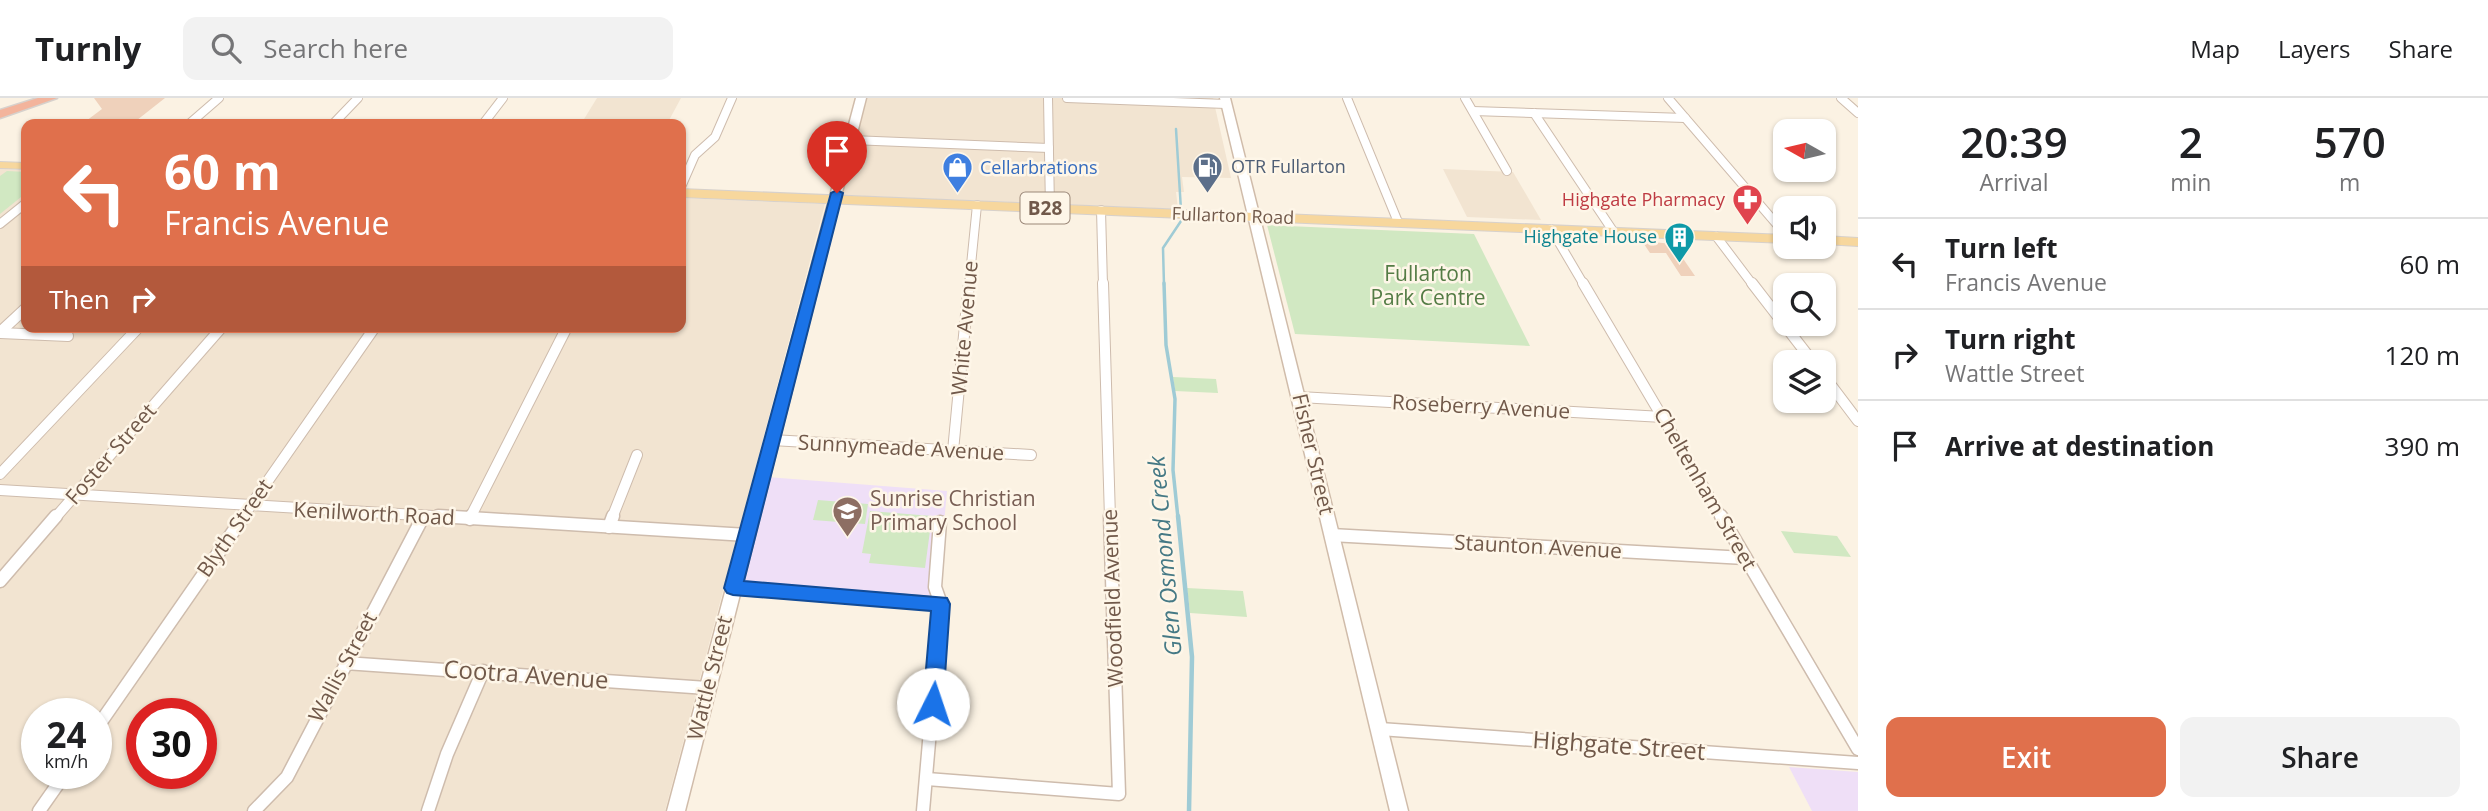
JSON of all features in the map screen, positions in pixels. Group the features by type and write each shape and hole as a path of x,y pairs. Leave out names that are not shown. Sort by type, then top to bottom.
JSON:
{"highway":[{"path":"0,114 51,98"}],"main road":[{"path":"0,164 21,165"},
{"name":"Fullarton Road","path":"686,193 1716,236 1773,236"},
{"path":"1836,241 1858,242"}],"street":[{"path":"195,119 219,98"},
{"path":"338,119 358,98"},
{"path":"487,119 503,98"},
{"path":"686,176 695,155 715,137 732,98"},
{"name":"Wattle Street","path":"676,811 861,98"},
{"path":"1048,98 1050,208"},
{"path":"1067,98 1226,101"},
{"path":"1346,98 1398,222"},
{"path":"1465,98 1507,171"},
{"path":"1668,98 1773,222"},
{"path":"1841,98 1858,113"},
{"name":"Fisher Street","path":"1226,101 1399,811"},
{"path":"1473,111 1685,118"},
{"path":"1534,113 1613,231"},
{"path":"851,140 1049,148"},
{"name":"White Avenue","path":"953,451 977,205"},
{"path":"0,224 21,207"},
{"name":"Woodfield Avenue","path":"927,779 1119,794 1101,210"},
{"name":"Cheltenham Street","path":"1551,229 1858,749"},
{"path":"1716,236 1804,350"},
{"path":"0,333 21,313"},
{"path":"0,333 68,336"},
{"path":"0,474 133,333"},
{"name":"Foster Street","path":"0,581 217,333"},
{"name":"Blyth Street","path":"112,706 371,333"},
{"path":"470,519 564,333"},
{"path":"1836,392 1858,421"},
{"name":"Roseberry Avenue","path":"1299,397 1663,417"},
{"name":"Sunnymeade Avenue","path":"772,440 1031,455"},
{"path":"609,527 637,455"},
{"name":"Kenilworth Road","path":"0,490 747,535"},
{"name":"Wallis Street","path":"254,811 286,777 423,517"},
{"path":"923,811 941,604 935,587 940,522"},
{"name":"Staunton Avenue","path":"1331,535 1745,558"},
{"path":"733,588 941,604"},
{"name":"Cootra Avenue","path":"345,663 707,688"},
{"path":"428,811 447,754 483,671"},
{"name":"Highgate Street","path":"1380,729 1858,764"},
{"path":"40,811 55,789"}],"shaded area":[{"path":"597,98 681,98 670,119 584,119"},
{"path":"866,98 1213,98 1231,178 1182,177 1184,192 1176,192 1178,209 842,195"},
{"path":"0,169 21,170 21,333 686,333 686,198 825,204 665,811 0,811"},
{"path":"1443,169 1513,172 1541,220 1467,217"},
{"name":"Sunrise Christian Primary School","path":"767,477 947,491 937,601 740,585"},
{"path":"1789,767 1858,772 1858,811 1812,811"}],"green space":[{"path":"7,171 21,172 21,197 0,214 0,176"},
{"name":"Fullarton Park Centre","path":"1267,225 1474,234 1530,346 1295,334"},
{"path":"1173,377 1216,379 1218,393 1175,391"},
{"path":"818,500 868,504 865,524 813,520"},
{"path":"870,511 932,516 925,568 869,563 871,554 862,553"},
{"path":"1781,531 1837,536 1851,557 1794,553"},
{"path":"1187,588 1243,591 1247,617 1190,613"}],"building":[{"path":"94,98 165,98 138,119 89,119 102,109"},
{"name":"Highgate House","path":"1642,241 1673,244 1695,276 1681,276 1666,253 1650,253"}],"waterway":[{"name":"Glen Osmond Creek","path":"1176,129 1181,210"},
{"name":"Glen Osmond Creek","path":"1164,285 1163,248 1181,221"},
{"name":"Glen Osmond Creek","path":"1164,283 1166,345 1175,399 1173,470 1178,518"},
{"name":"Glen Osmond Creek","path":"1178,516 1192,657 1189,811"}],"place":[{"name":"OTR Fullarton","path":"1208,194"},
{"name":"Cellarbrations","path":"957,195"},
{"name":"Highgate Pharmacy","path":"1748,227"},
{"name":"Highgate House","path":"1680,264"},
{"name":"Sunrise Christian Primary School","path":"847,538"}],"route":[{"path":"837,193 733,588 941,604 933,704"}]}
